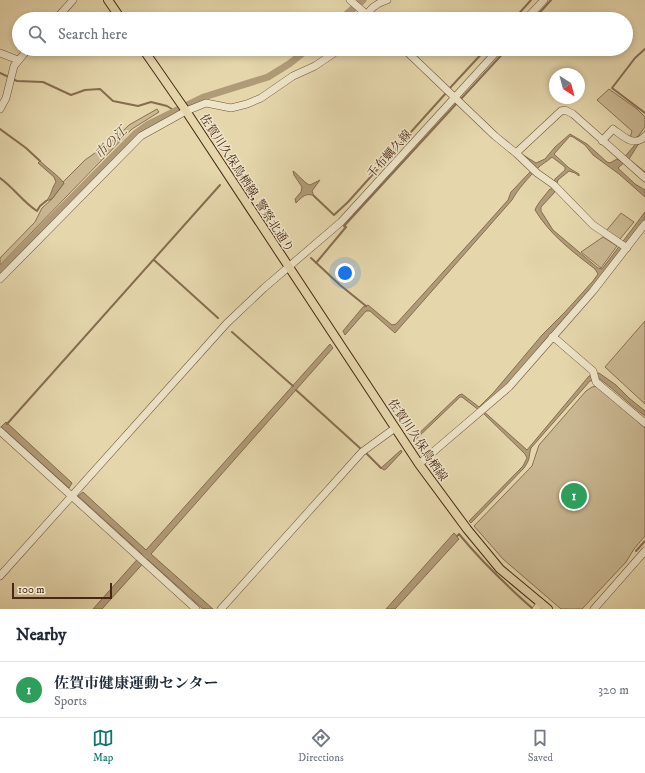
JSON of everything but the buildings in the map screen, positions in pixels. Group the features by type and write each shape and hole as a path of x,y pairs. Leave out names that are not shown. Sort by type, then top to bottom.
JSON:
{"main road":[{"path":"108,0 117,12"},
{"name":"佐賀川久保鳥栖線, 警察北通り","path":"147,56 181,103 289,267"},
{"name":"佐賀川久保鳥栖線","path":"289,267 419,464 467,529 500,569 538,607 548,609"}],"street":[{"path":"62,12 73,0"},
{"path":"372,12 380,2 387,0"},
{"path":"533,12 544,0"},
{"path":"354,4 363,12"},
{"path":"0,53 18,60"},
{"path":"0,109 6,98 14,66 22,56"},
{"path":"1,275 141,136 186,111 206,103 231,108 248,104 261,98 293,76 315,66 330,56"},
{"path":"411,56 495,136 516,152 537,173 555,186 593,225 627,248"},
{"name":"千布蠣久線","path":"0,576 227,323 264,288 341,222 454,96 492,56"},
{"path":"516,152 565,110 573,114 645,178"},
{"path":"602,141 613,129 632,142 640,140"},
{"path":"419,464 510,387 552,337 594,291 643,227"},
{"path":"552,337 593,371 595,377 645,423"},
{"path":"221,609 363,451 395,428"},
{"path":"0,432 196,609"},
{"path":"594,609 645,551"}],"shaded area":[{"path":"609,89 637,109 645,117 645,127 636,139 630,138 632,131 597,100"},
{"path":"157,109 159,112 132,129 0,265 0,258 35,222 42,208 52,199 64,183 63,182 85,160 99,150 101,152 129,125"},
{"path":"645,131 629,159 645,172 645,176 627,160 618,168 635,184 645,190 645,197 619,174 593,155 585,145 573,137 570,136 554,154 569,168 579,174 579,176 569,171 558,180 554,193 541,207 541,211 553,230 598,268 602,269 645,212 645,219 642,224 645,226 645,231 640,227 596,284 553,333 551,333 509,384 481,409 527,450 589,376 599,373 616,385 645,411 645,416 600,379 590,381 531,448 524,468 471,523 469,521 523,466 527,458 525,454 484,414 462,397 460,397 413,442 412,440 459,395 462,394 479,407 598,274 595,269 555,235 535,210 544,196 550,189 552,189 555,179 565,170 565,167 552,157 539,167 523,184 512,200 395,333 370,311 366,311 345,335 343,331 363,307 368,305 392,325 396,324 508,200 511,192 531,171 520,153 536,163 545,159 555,147 570,134 587,144 610,163 617,159 621,161"},
{"path":"40,161 64,183 52,199 46,201 56,182 54,177 38,163"},
{"path":"293,171 310,185 320,180 312,191 314,196 306,195 296,203 295,199 301,192 302,187"},
{"path":"621,213 634,222 620,239 606,231"},
{"path":"603,237 617,246 601,268 581,252"},
{"path":"645,321 645,404 605,367"},
{"path":"330,344 333,348 151,554 213,609 203,609 147,559 102,609 93,609 142,554 78,496 83,492 146,550"},
{"path":"598,386 645,428 645,536 634,549 626,562 582,609 561,609 503,559 474,526 532,466 539,445 586,391 592,387"},
{"path":"6,422 72,483 69,488 1,427"},
{"path":"401,450 402,452 386,469 384,470 381,468"},
{"path":"454,533 459,539 395,609 386,609"}],"waterway":[{"name":"市の江","path":"349,12 363,0"},
{"path":"520,12 531,0"},
{"path":"540,12 551,0"},
{"path":"645,49 635,58 612,88 645,113"},
{"name":"市の江","path":"0,270 136,133 147,125 204,97 268,77 299,56"},
{"path":"449,89 480,56"},
{"path":"460,100 501,56"},
{"path":"0,73 17,81 43,82 71,95 85,90 100,89 113,101 138,106 151,102 167,106 175,111"},
{"path":"314,196 334,215 348,202 446,93"},
{"path":"316,263 346,227 344,226 457,103"},
{"path":"0,129 26,148 40,161"},
{"path":"0,178 37,211 46,201"},
{"path":"7,424 220,185"},
{"path":"311,258 340,285 366,306"},
{"path":"154,260 218,318"},
{"path":"232,332 293,386"},
{"path":"296,390 361,449"},
{"path":"365,452 381,468"},
{"path":"457,536 459,534 494,573 533,609"},
{"path":"636,551 645,541"}],"place":[{"name":"佐賀市健康運動センター","path":"574,496"}]}
